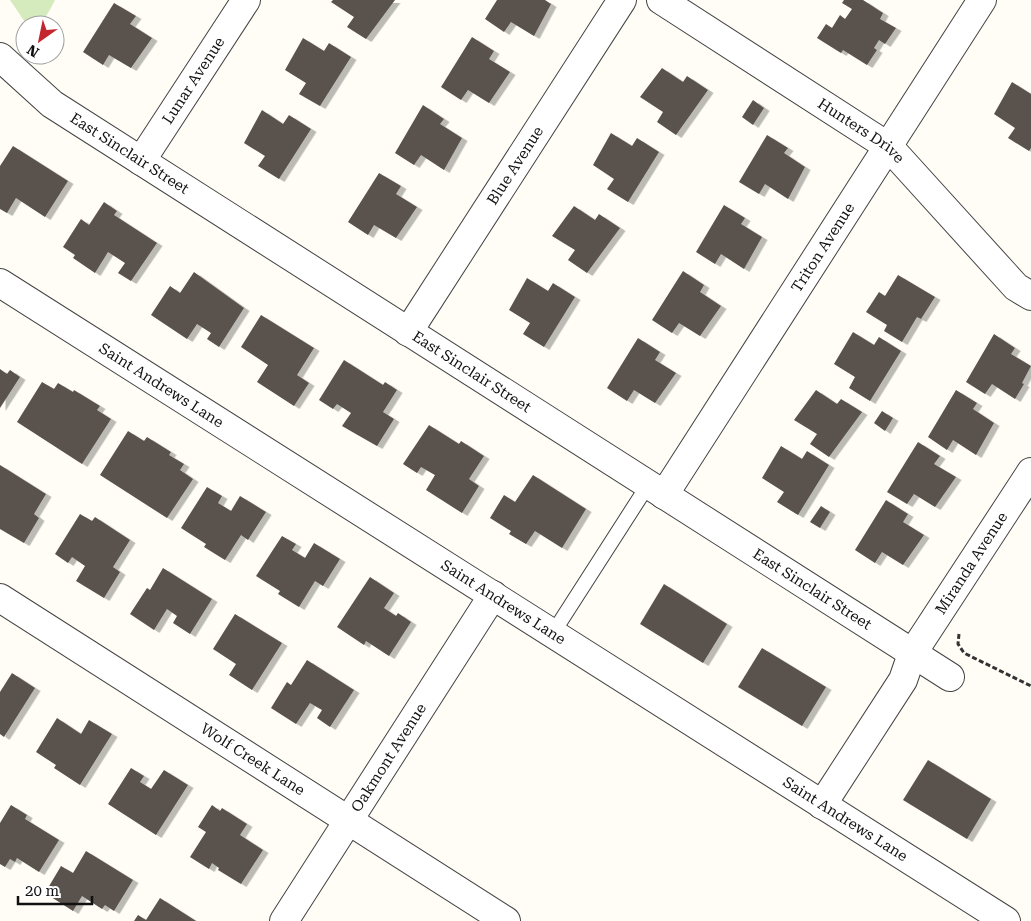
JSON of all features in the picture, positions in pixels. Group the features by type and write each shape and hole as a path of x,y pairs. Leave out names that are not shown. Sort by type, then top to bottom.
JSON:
{"street":[{"name":"Lunar Avenue","path":"141,161 246,0"},
{"name":"Blue Avenue","path":"408,332 622,0"},
{"name":"Hunters Drive","path":"661,0 889,147 1016,286 1031,296"},
{"name":"Triton Avenue","path":"656,490 889,147 982,0"},
{"name":"East Sinclair Street","path":"0,57 52,104 950,677"},
{"name":"Saint Andrews Lane","path":"0,284 1006,921"},
{"name":"Miranda Avenue","path":"822,805 903,680 912,654 1031,472"},
{"name":"Oakmont Avenue","path":"284,921 493,595"},
{"name":"Wolf Creek Lane","path":"0,598 506,921"}],"lane":[{"path":"553,633 656,490"}],"path":[{"path":"959,634 958,644 964,653 1031,686"}],"green space":[{"path":"10,0 55,0 47,15 20,15"}],"building":[{"path":"333,0 395,0 366,39 347,27 354,17 331,2"},
{"path":"497,0 545,0 551,4 534,36 511,22 504,32 485,19"},
{"path":"844,0 863,0 883,13 880,19 896,28 885,44 879,40 874,48 877,50 867,65 843,50 841,53 817,38 826,24 832,28 840,15 845,19 852,9 842,3"},
{"path":"114,3 136,16 130,24 152,38 131,68 109,55 103,65 83,52"},
{"path":"472,37 494,51 489,59 510,72 489,103 468,90 461,100 441,87"},
{"path":"303,38 324,51 329,43 351,57 320,106 299,94 306,83 285,70"},
{"path":"662,68 683,82 687,76 708,90 676,135 657,122 663,112 640,97"},
{"path":"1012,82 1031,94 1031,148 1029,151 1008,138 1015,128 994,114"},
{"path":"753,100 764,108 753,125 742,117"},
{"path":"423,105 444,119 440,124 462,138 444,170 421,155 414,165 395,153"},
{"path":"262,110 283,124 289,115 311,129 279,179 258,166 265,156 244,143"},
{"path":"611,133 632,146 637,138 659,152 628,202 607,189 614,179 593,165"},
{"path":"767,135 788,148 784,153 805,167 788,199 765,184 759,194 739,182"},
{"path":"13,146 68,181 45,217 16,198 7,213 0,209 0,166"},
{"path":"379,173 401,186 396,194 417,207 396,238 374,225 368,235 348,222"},
{"path":"104,202 117,211 114,215 157,243 131,281 118,273 125,263 108,252 95,273 73,258 75,255 63,247 81,219 89,225"},
{"path":"724,205 745,218 741,224 762,237 744,269 721,254 715,264 696,252"},
{"path":"574,206 595,220 599,214 620,228 587,273 568,260 575,250 552,236"},
{"path":"683,271 704,285 700,292 721,306 700,336 679,323 672,333 652,320"},
{"path":"194,272 244,308 219,347 207,339 211,333 197,324 187,339 151,315 170,286 180,293"},
{"path":"898,275 935,297 921,319 917,317 902,342 884,331 887,325 866,312 879,292 885,296"},
{"path":"527,278 548,291 553,283 575,297 544,347 523,334 530,323 509,310"},
{"path":"261,315 314,348 297,375 309,383 294,406 257,382 268,365 241,347"},
{"path":"853,332 874,345 879,337 901,351 870,401 849,388 855,377 834,364"},
{"path":"994,334 1015,348 1011,354 1031,366 1022,383 1024,384 1015,399 992,384 985,394 966,382"},
{"path":"638,338 660,352 655,360 676,373 655,403 634,390 627,401 607,388"},
{"path":"344,360 383,385 385,382 397,390 383,412 394,419 377,446 342,426 351,413 337,404 333,409 319,400"},
{"path":"0,369 7,374 10,370 20,377 0,408"},
{"path":"42,382 54,389 58,383 73,392 74,390 100,406 97,410 111,419 82,464 17,422"},
{"path":"816,390 837,404 841,399 862,412 829,457 810,444 817,434 794,420"},
{"path":"956,390 977,403 973,409 994,423 976,455 953,440 947,450 928,437"},
{"path":"882,411 893,418 885,431 874,423"},
{"path":"429,425 459,444 461,441 484,456 469,479 479,486 462,513 426,490 435,475 421,467 417,473 403,464"},
{"path":"128,431 144,441 147,437 171,452 169,455 184,464 180,470 193,479 167,518 100,475"},
{"path":"918,442 940,456 934,464 956,477 935,507 914,494 907,504 887,492"},
{"path":"781,446 802,459 807,451 829,465 798,515 777,502 784,492 762,478"},
{"path":"0,465 46,494 34,514 39,518 24,543 0,529"},
{"path":"533,475 586,509 562,548 535,531 526,544 509,534 511,531 490,518 504,495 515,502"},
{"path":"207,487 222,496 218,503 231,511 240,496 266,512 248,540 241,535 225,560 204,547 206,544 181,528"},
{"path":"886,500 908,514 903,522 924,535 903,565 882,552 875,563 855,550"},
{"path":"821,506 830,512 820,528 810,522"},
{"path":"80,514 92,521 95,517 130,540 113,567 120,572 104,598 76,581 85,566 72,557 68,563 55,554"},
{"path":"282,536 296,544 292,550 305,558 314,543 340,559 323,586 315,581 299,607 278,594 280,591 256,576"},
{"path":"163,568 212,599 190,634 173,623 177,616 167,609 154,630 130,614 147,588 150,590"},
{"path":"370,577 394,593 384,608 396,616 398,613 411,622 389,656 366,641 364,645 337,627"},
{"path":"664,584 727,624 703,663 640,624"},
{"path":"235,614 282,643 252,690 229,675 236,664 213,649"},
{"path":"762,648 826,687 802,726 738,687"},
{"path":"307,660 354,690 330,727 317,718 322,710 310,703 296,724 271,708 287,682 291,685"},
{"path":"12,673 35,688 4,737 0,734 0,692"},
{"path":"57,718 81,734 89,720 112,734 80,785 54,768 56,765 36,752"},
{"path":"928,760 991,799 967,839 903,800"},
{"path":"131,768 144,776 140,782 151,789 164,770 188,785 156,835 108,804"},
{"path":"11,805 27,815 25,819 59,840 39,872 17,858 15,862 10,859 5,867 0,864 0,823"},
{"path":"212,805 220,811 222,808 247,824 240,835 263,850 241,884 218,870 219,868 212,863 209,869 190,857 206,832 198,827"},
{"path":"86,851 133,880 114,911 105,905 102,909 82,896 73,911 45,893 61,866 73,873"},
{"path":"160,898 196,921 134,921 138,915 146,920"}]}
